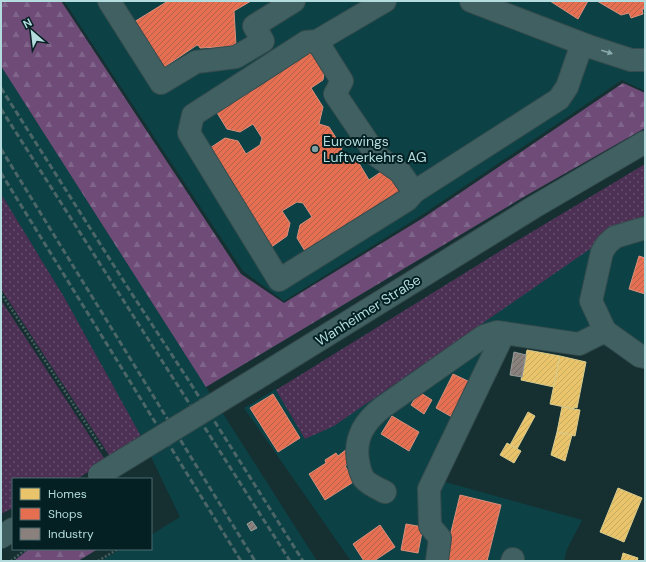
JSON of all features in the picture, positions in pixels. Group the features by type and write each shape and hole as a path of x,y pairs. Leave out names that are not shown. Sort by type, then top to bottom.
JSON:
{"street":[{"path":"110,1 161,83 196,62 236,57 263,41 254,26 294,1"},
{"path":"385,1 317,41 306,42 193,115 189,133 279,280 407,200 414,192 559,99 567,87 582,44"},
{"path":"471,1 582,44 638,60"},
{"path":"317,41 342,81 335,94 377,156 400,172 414,192"},
{"name":"Wanheimer Straße","path":"99,469 264,374 534,207 645,142"},
{"path":"645,228 627,232 615,237 607,244 602,252 591,301 605,331 640,356 645,357"},
{"path":"385,492 365,480 360,470 357,456 357,442 364,427 372,416 383,407 484,336 501,332 579,344 605,331"},
{"path":"437,561 440,538 430,526 429,489 501,332"},
{"path":"1,537 12,530"}],"path":[{"path":"1,293 99,469"},
{"path":"11,561 25,550"},
{"path":"98,561 116,550"}],"shaded area":[{"path":"64,1 645,1 645,91 622,80 422,215 284,301 243,271"},
{"path":"1,66 317,561 101,561 119,550 152,550 152,534 180,517 142,438 64,297 1,194"},
{"path":"645,164 645,215 616,231 334,426 305,439 276,390 510,245"},
{"path":"1,194 64,297 142,438 111,458 1,289"},
{"path":"645,215 645,353 519,332 507,343 438,480 582,520 567,549 564,561 351,561 244,408 276,389 305,439 616,231"},
{"path":"1,300 106,461 79,478 12,478 12,508 1,514"}],"green space":[{"path":"1,1 61,1 241,274 284,303 423,218 623,83 645,93 645,128 527,195 206,387 1,66"},
{"path":"28,550 96,550 78,561 14,561"}],"building: Homes":[{"path":"527,350 560,356 554,387 521,380"},
{"path":"560,356 586,362 577,408 574,407 574,409 550,404"},
{"path":"562,407 580,410 575,436 557,432"},
{"path":"528,412 535,416 517,449 510,445"},
{"path":"557,432 572,435 565,461 551,455"},
{"path":"507,443 521,451 514,463 500,455"},
{"path":"618,488 642,498 624,542 600,532"},
{"path":"623,553 638,558 637,561 621,561"}],"building: Shops":[{"path":"168,1 251,1 234,11 236,46 200,48 197,45 163,68 134,22"},
{"path":"550,1 588,1 578,19"},
{"path":"597,1 645,1 645,9 642,9 643,14 631,18 629,13 621,15"},
{"path":"314,49 325,68 323,80 311,88 323,107 319,124 329,127 342,147 340,156 357,160 369,180 381,172 394,175 406,194 308,256 297,238 300,225 312,217 303,203 297,202 282,211 290,223 287,236 270,248 207,150 225,138 238,141 246,154 260,145 262,138 253,124 240,132 227,129 216,111"},
{"path":"639,256 645,258 645,294 629,289"},
{"path":"453,374 470,382 452,417 436,408"},
{"path":"419,392 432,400 424,414 411,405"},
{"path":"273,394 300,438 278,452 250,408"},
{"path":"392,416 419,432 409,451 381,434"},
{"path":"347,449 354,460 345,466 355,481 325,500 309,474 326,463 325,460 336,453 338,456"},
{"path":"460,495 501,505 487,561 444,561"},
{"path":"406,524 423,527 418,553 401,550"},
{"path":"380,525 395,547 374,561 364,561 353,544"}],"building: Industry":[{"path":"514,352 526,355 522,377 510,375"},
{"path":"252,521 257,528 251,531 247,524"}],"railway":[{"path":"1,88 303,561"},
{"path":"1,109 290,561"},
{"path":"1,149 255,561"},
{"path":"1,173 241,561"}],"place":[{"name":"Eurowings Luftverkehrs AG","path":"315,149"}]}
